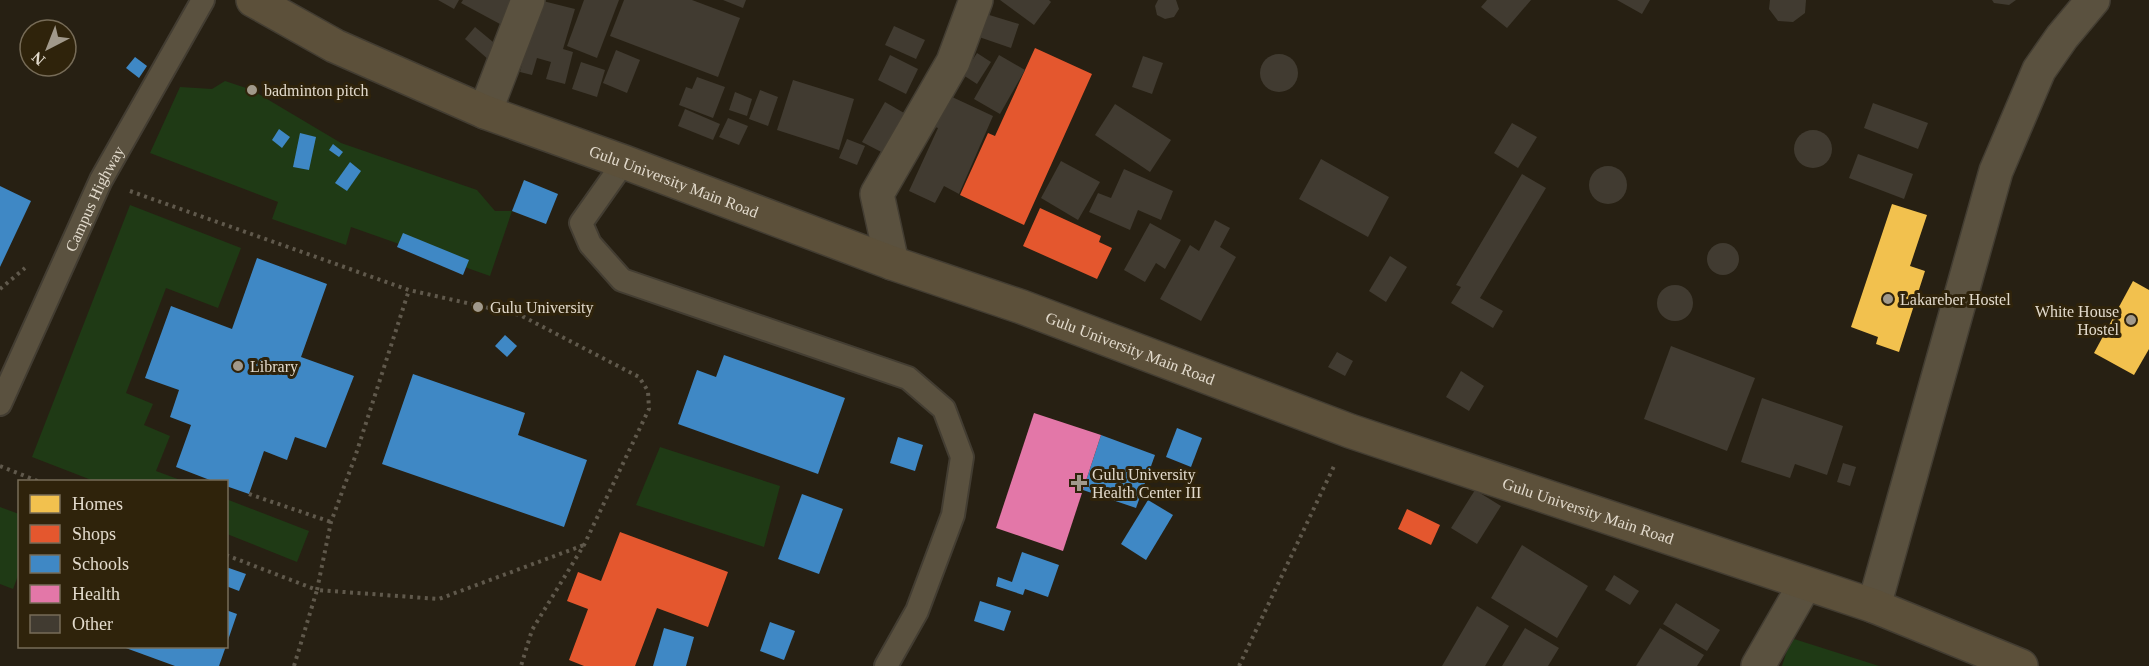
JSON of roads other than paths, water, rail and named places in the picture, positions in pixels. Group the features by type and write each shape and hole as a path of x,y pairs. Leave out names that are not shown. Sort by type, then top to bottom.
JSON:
{"street":[{"name":"Gulu University Main Road","path":"253,0 335,46 485,112 892,263 1022,307 1350,431 1874,606 2021,666"},
{"path":"485,112 528,0"},
{"path":"892,263 877,194 953,62 975,0"},
{"path":"1874,606 1996,171 2039,70 2062,37 2093,0"},
{"path":"1758,666 1805,584"}],"lane":[{"name":"Campus Highway","path":"0,404 101,180 203,0"},
{"path":"624,162 581,223 590,244 622,280 908,378 944,409 962,457 953,515 917,611 886,666"}],"place":[{"name":"badminton pitch","path":"252,90"},
{"name":"Lakareber Hostel","path":"1888,299"},
{"name":"Gulu University","path":"478,307"},
{"name":"White House Hostel","path":"2131,320"},
{"name":"Library","path":"238,366"},
{"name":"Gulu University Health Center III","path":"1079,483"}]}
